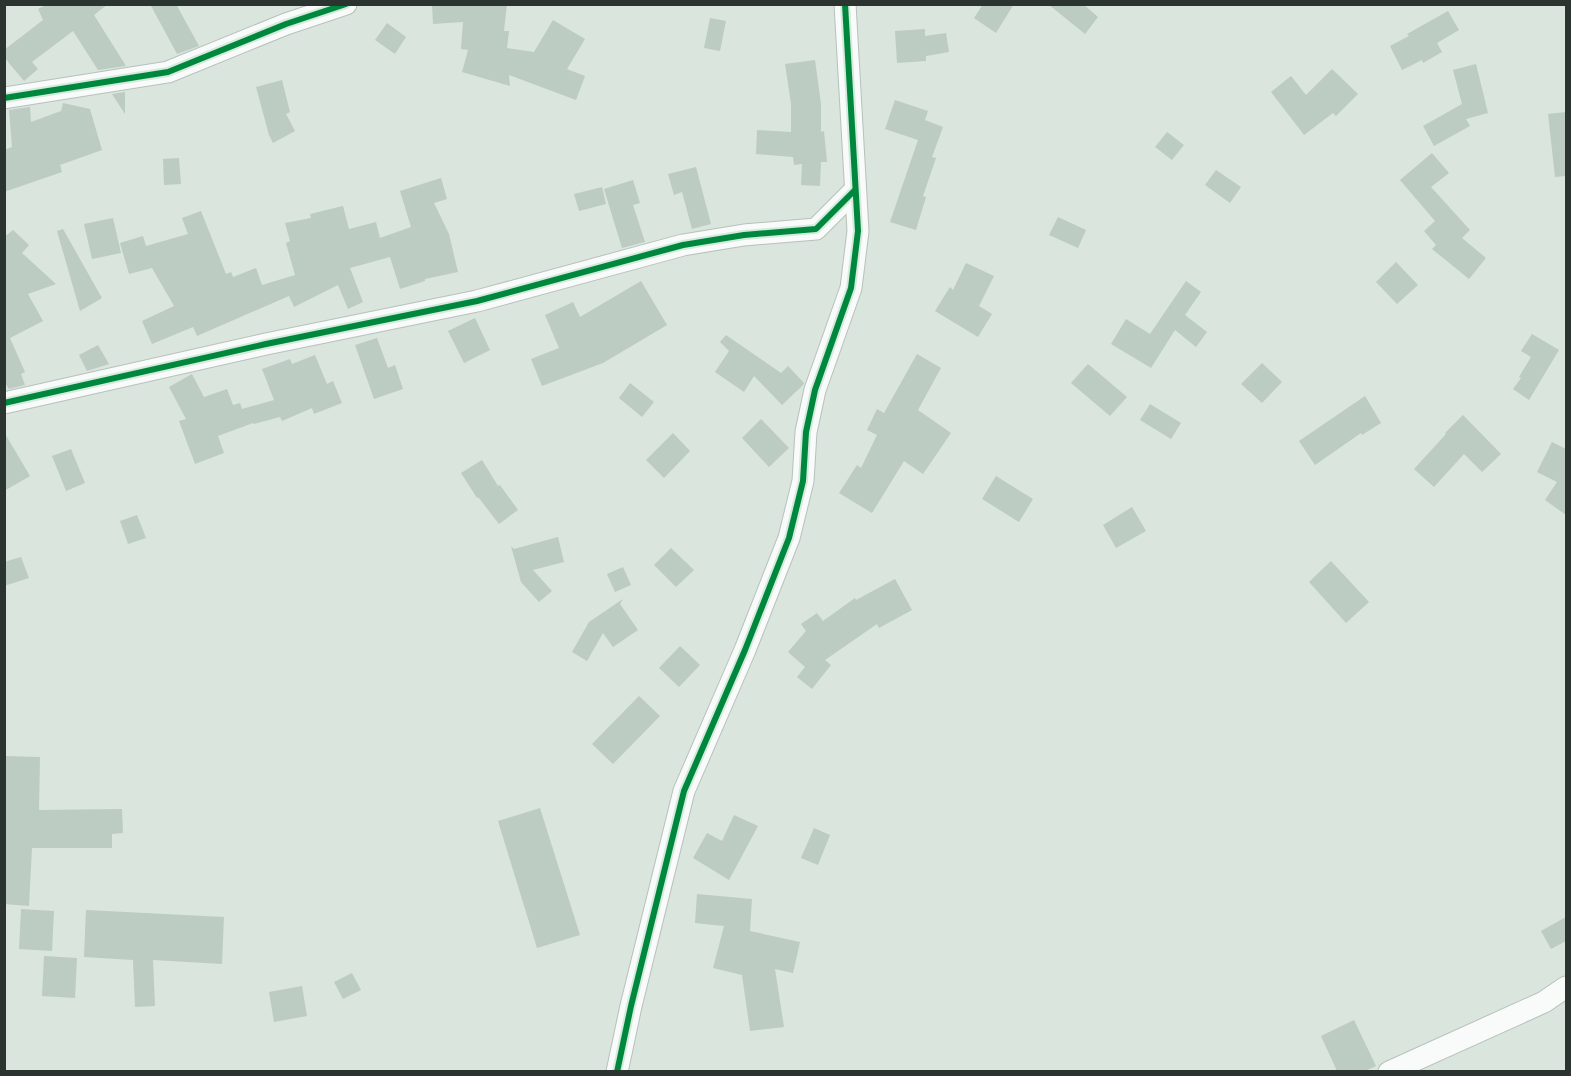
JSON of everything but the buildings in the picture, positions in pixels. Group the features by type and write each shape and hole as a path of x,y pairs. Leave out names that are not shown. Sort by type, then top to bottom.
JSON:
{"street":[{"path":"4,98 168,72 286,24 346,4"},
{"path":"618,1071 684,791 745,650 789,538 803,481 806,432 816,390 851,288 858,231 845,4"},
{"path":"4,403 266,344 477,301 683,245 744,235 816,229 855,190"},
{"path":"1389,1071 1545,1002 1566,987"}],"cycle path":[{"path":"4,98 168,72 286,24 346,4"},
{"path":"617,1072 684,791 745,650 789,538 803,481 806,432 815,390 851,288 858,231 845,4"},
{"path":"4,403 266,344 477,301 683,245 744,235 816,229 855,190"}]}
